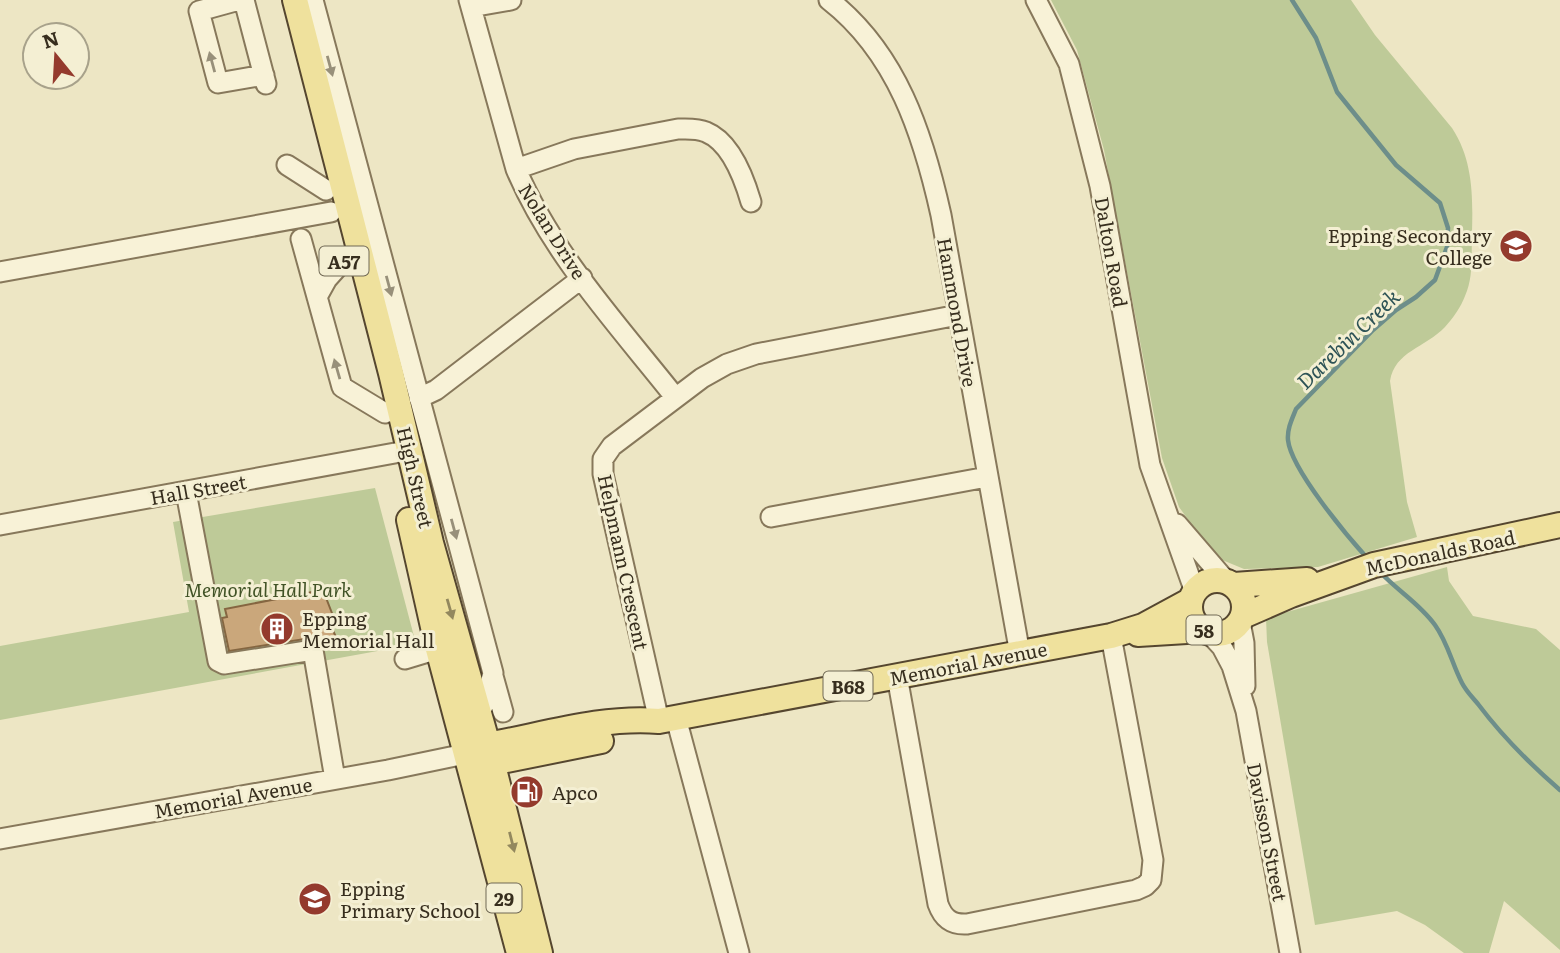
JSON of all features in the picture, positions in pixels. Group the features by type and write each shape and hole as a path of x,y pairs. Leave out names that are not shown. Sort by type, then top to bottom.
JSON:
{"main road":[{"name":"High Street","path":"277,0 395,453 438,649 482,754 540,953"},
{"name":"High Street","path":"295,0 429,531 491,713 482,754 519,953"},
{"name":"McDonalds Road","path":"1230,583 1289,582 1343,574 1406,556 1552,528"},
{"name":"McDonalds Road","path":"1241,619 1343,574"},
{"name":"58","path":"1209,581 1230,583 1244,599 1241,619 1226,632 1206,631 1192,617 1193,596 1209,581"},
{"name":"Memorial Avenue","path":"482,754 589,727 640,720 668,720 1111,636 1143,626 1193,596"},
{"name":"Memorial Avenue","path":"1111,636 1206,631"}],"street":[{"path":"242,0 265,80 218,83 199,11 242,0"},
{"path":"313,0 492,673 485,702 491,713"},
{"path":"470,4 511,0"},
{"name":"Hammond Drive","path":"829,0 845,12 877,47 888,64 911,113 933,182 1020,654"},
{"name":"Dalton Road","path":"1036,0 1069,64 1100,186 1150,465 1193,596"},
{"name":"Nolan Drive","path":"470,4 516,169 537,213 582,278 675,397"},
{"path":"516,169 592,144 692,128 716,138 726,149 745,181 751,202"},
{"path":"287,165 329,201"},
{"path":"0,272 329,201"},
{"path":"301,239 342,387 385,414"},
{"path":"317,297 327,279 344,260"},
{"path":"419,398 436,390 582,278"},
{"name":"Helpmann Crescent","path":"668,720 603,474 603,459 612,446 675,397 727,364 756,354 958,315"},
{"name":"Hall Street","path":"0,525 395,453"},
{"path":"771,517 988,477"},
{"path":"186,492 218,661 224,664 313,650 335,779"},
{"path":"429,531 447,501"},
{"name":"Dalton Road","path":"1165,510 1230,583"},
{"name":"Davisson Street","path":"1241,619 1246,712"},
{"name":"Davisson Street","path":"1206,631 1222,647 1233,666 1246,712 1290,953"},
{"path":"897,676 938,904 941,913 948,920 967,924 1136,890 1152,880 1153,860 1111,636"},
{"path":"405,659 438,649"},
{"path":"668,720 739,953"},
{"name":"Memorial Avenue","path":"0,839 482,754"}],"green space":[{"path":"1051,0 1351,0 1375,35 1452,128 1468,165 1472,192 1470,281 1461,304 1448,324 1404,356 1393,371 1390,381 1407,502 1417,537 1318,567 1244,569 1215,557 1179,507 1162,458 1104,150 1077,50"},
{"name":"Memorial Hall Park","path":"375,488 416,644 0,720 0,646 189,612 173,522"},
{"path":"1447,567 1449,581 1473,616 1536,629 1560,650 1560,950 1504,901 1489,953 1464,953 1425,925 1397,911 1315,925 1267,642 1266,618"}],"building":[{"name":"Epping Memorial Hall","path":"323,590 335,621 329,622 336,637 319,640 311,638 229,651 222,618 227,617 225,609"}],"waterway":[{"name":"Darebin Creek","path":"1292,0 1316,38 1337,92 1396,165 1440,203 1448,228 1447,247 1435,280 1373,330 1296,409 1289,428 1288,440 1299,468 1321,502 1368,559"},
{"name":"Darebin Creek","path":"1381,573 1435,625 1464,686 1487,716 1560,790"}],"place":[{"name":"Epping Secondary College","path":"1516,246"},
{"name":"Epping Memorial Hall","path":"277,629"},
{"name":"Apco","path":"527,792"},
{"name":"Epping Primary School","path":"315,899"}]}
